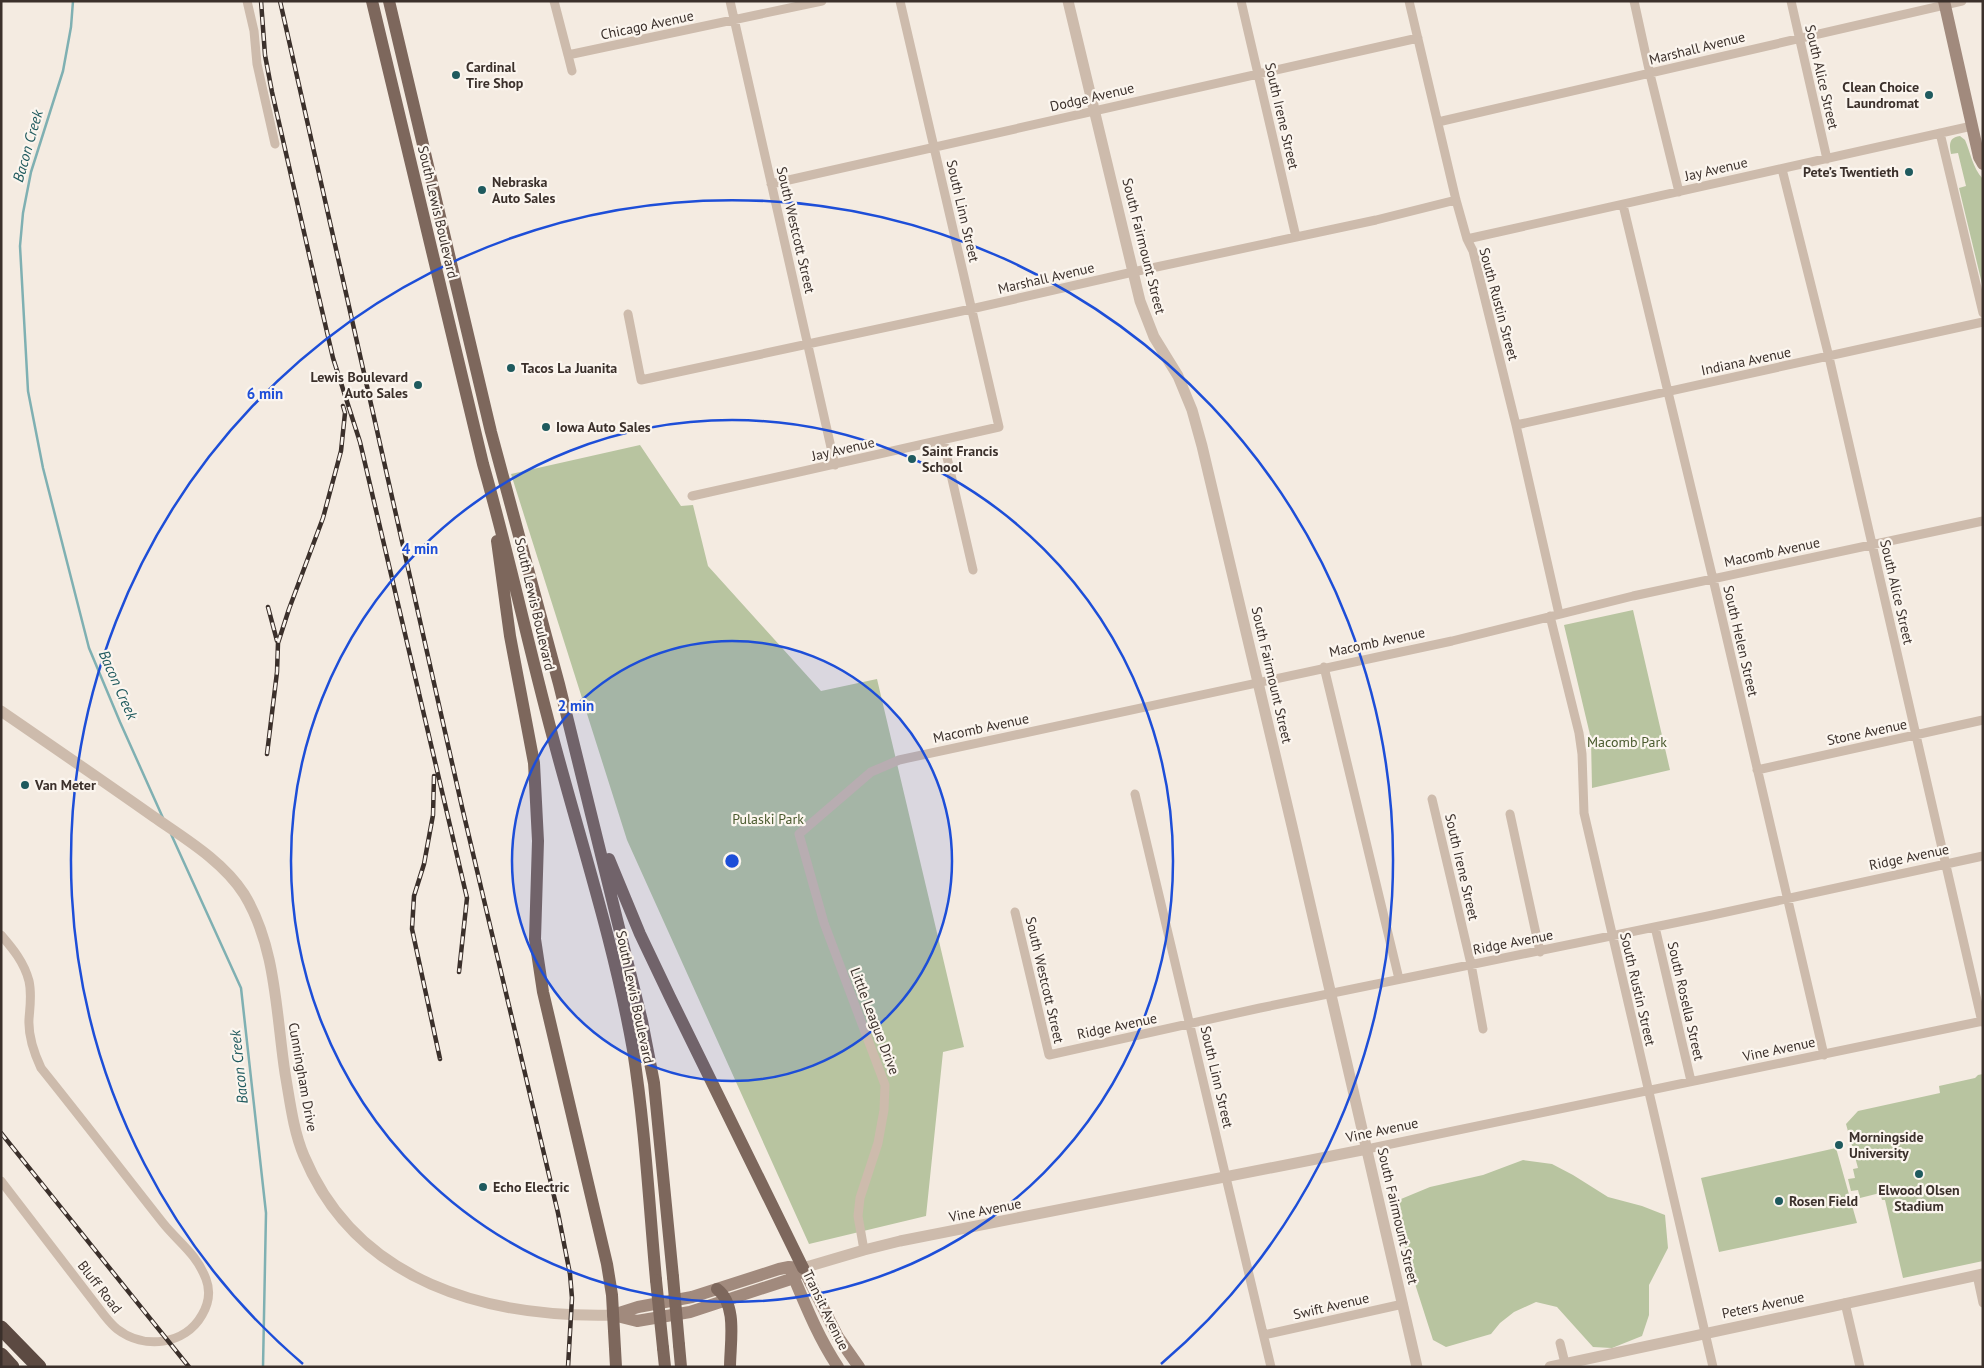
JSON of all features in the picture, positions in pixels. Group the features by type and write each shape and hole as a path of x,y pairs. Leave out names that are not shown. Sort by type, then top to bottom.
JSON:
{"highway":[{"path":"1,1328 39,1367"},
{"path":"1,1355 12,1367"}],"main road":[{"name":"South Lewis Boulevard","path":"372,1 483,464 503,532 533,663 609,943 632,1047 642,1111 665,1367"},
{"name":"South Lewis Boulevard","path":"389,1 491,432 554,666 631,972 654,1083 681,1367"},
{"path":"1944,3 1979,157 1983,164"},
{"path":"483,464 510,636 529,726 534,763 538,841 535,938 539,966 608,1264 616,1367"},
{"path":"590,809 640,934 804,1268"},
{"name":"Vine Avenue","path":"791,1272 804,1268"},
{"name":"Transit Avenue","path":"804,1268 838,1337 859,1367"},
{"path":"613,1315 637,1321 690,1312 727,1300 791,1272"},
{"name":"Cunningham Drive","path":"613,1315 638,1307 692,1297 717,1288 791,1272"},
{"name":"Transit Avenue","path":"791,1272 824,1344 838,1367"},
{"path":"717,1288 727,1300 730,1317 730,1367"}],"street":[{"path":"247,1 254,31 257,64 275,144"},
{"path":"554,1 572,71"},
{"name":"South Westcott Street","path":"730,1 835,465"},
{"name":"Chicago Avenue","path":"568,55 822,1"},
{"name":"South Linn Street","path":"900,1 999,427"},
{"name":"South Fairmount Street","path":"1068,1 1133,272 1147,321 1154,337 1178,376 1192,410 1202,446 1404,1304 1417,1367"},
{"name":"South Irene Street","path":"1241,1 1296,237"},
{"name":"South Rustin Street","path":"1409,1 1456,200 1467,239 1473,251 1516,425 1579,733 1582,754 1584,813 1713,1367"},
{"path":"1634,1 1679,192"},
{"name":"South Alice Street","path":"1791,1 1827,159"},
{"name":"Marshall Avenue","path":"1438,122 1650,74 1944,3 1962,1"},
{"name":"Dodge Avenue","path":"771,184 1418,38"},
{"name":"Jay Avenue","path":"1467,239 1972,126"},
{"path":"1940,133 1983,313"},
{"name":"South Alice Street","path":"1782,169 1829,357 1982,1022"},
{"name":"Marshall Avenue","path":"628,314 641,380 972,309 1456,200"},
{"name":"South Helen Street","path":"1623,205 1713,579 1824,1055"},
{"name":"Indiana Avenue","path":"1516,425 1983,322"},
{"name":"Jay Avenue","path":"692,496 999,427"},
{"path":"942,440 973,570"},
{"name":"Macomb Avenue","path":"799,834 871,772 899,760 1324,667 1452,641 1554,615 1713,579 1983,521"},
{"path":"1324,667 1399,980"},
{"name":"Cunningham Drive","path":"1,711 192,844 223,869 242,890 252,908 265,942 272,976 290,1103 304,1156 317,1181 349,1228 367,1245 400,1269 440,1289 478,1301 532,1312 613,1315"},
{"name":"Stone Avenue","path":"1757,770 1983,720"},
{"name":"South Linn Street","path":"1135,794 1272,1367"},
{"name":"South Irene Street","path":"1432,799 1471,964 1483,1029"},
{"path":"1510,814 1540,952"},
{"name":"Little League Drive","path":"799,834 824,923 885,1086 884,1110 878,1143 860,1198 858,1216 864,1250"},
{"name":"Ridge Avenue","path":"1049,1055 1471,964 1540,952 1983,856"},
{"name":"South Westcott Street","path":"1016,912 1049,1055"},
{"name":"South Rosella Street","path":"1654,927 1691,1081"},
{"name":"Bluff Road","path":"1,935 19,957 29,981 32,1000 29,1022 30,1031 33,1051 41,1068 169,1230 194,1254 207,1280 210,1297 197,1324 169,1342 142,1340 129,1336 117,1329 104,1316 1,1181"},
{"name":"Vine Avenue","path":"804,1268 864,1250 1982,1022"},
{"path":"1980,1275 1983,1303"},
{"name":"Peters Avenue","path":"1550,1367 1980,1275"},
{"path":"1846,1303 1860,1367"},
{"name":"Swift Avenue","path":"1264,1335 1404,1304"},
{"path":"1560,1342 1566,1365"}],"green space":[{"path":"1960,136 1965,140 1974,165 1983,179 1983,288 1959,188 1966,186 1958,153 1951,154 1950,151 1952,140"},
{"name":"Pulaski Park","path":"640,445 681,506 693,505 708,566 821,691 877,679 964,1047 943,1052 926,1216 809,1244 627,840 511,474"},
{"name":"Macomb Park","path":"1633,610 1670,770 1592,788 1591,739 1564,625"},
{"name":"Elwood Olsen Stadium","path":"1983,1074 1983,1261 1903,1278 1885,1200 1882,1200 1880,1193 1860,1198 1858,1190 1851,1191 1848,1179 1855,1178 1853,1169 1858,1168 1846,1124 1858,1111 1940,1093 1939,1086 1975,1078"},
{"name":"Rosen Field","path":"1836,1148 1857,1223 1719,1252 1701,1178"},
{"path":"1523,1160 1552,1164 1608,1197 1642,1206 1665,1215 1668,1248 1649,1285 1649,1315 1642,1336 1612,1348 1593,1347 1557,1307 1536,1302 1514,1312 1500,1323 1491,1334 1446,1347 1433,1340 1395,1213 1396,1207 1401,1199 1430,1187 1483,1175"}],"waterway":[{"name":"Bacon Creek","path":"73,1 71,27 63,71 31,172 23,213 20,246 28,391 43,468 89,648 163,818"},
{"name":"Bacon Creek","path":"171,834 241,988 266,1213 263,1367"}],"railway":[{"path":"261,1 265,55 272,92 317,289 333,358 360,442 467,898 459,972"},
{"path":"280,1 462,807 558,1213 570,1274 572,1298 568,1367"},
{"path":"267,754 277,672 278,643 323,518 341,451 345,413 343,406"},
{"path":"268,607 277,641"},
{"path":"434,776 433,815 424,864 414,896 412,929 440,1059"},
{"path":"1,1133 189,1367"}],"place":[{"name":"Cardinal Tire Shop","path":"456,75"},
{"name":"Clean Choice Laundromat","path":"1929,95"},
{"name":"Pete’s Twentieth","path":"1909,172"},
{"name":"Nebraska Auto Sales","path":"482,190"},
{"name":"Tacos La Juanita","path":"511,368"},
{"name":"Lewis Boulevard Auto Sales","path":"418,385"},
{"name":"Iowa Auto Sales","path":"546,427"},
{"name":"Saint Francis School","path":"912,459"},
{"name":"Van Meter","path":"25,785"},
{"name":"Morningside University","path":"1839,1145"},
{"name":"Elwood Olsen Stadium","path":"1919,1174"},
{"name":"Echo Electric","path":"483,1187"},
{"name":"Rosen Field","path":"1779,1201"}]}
